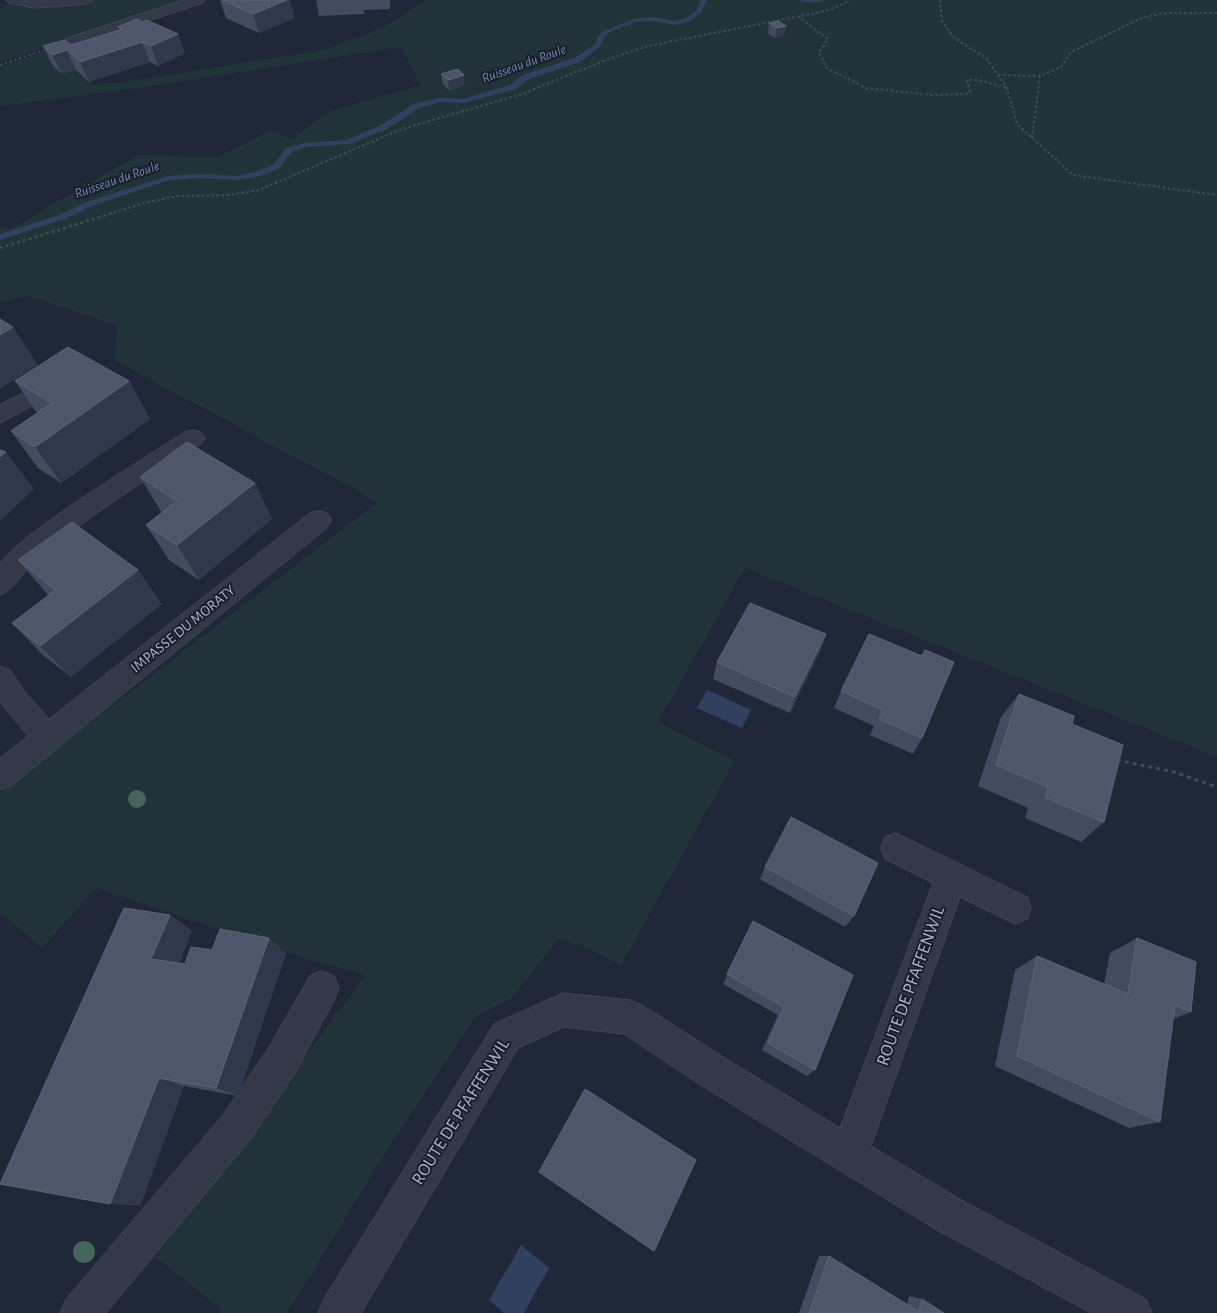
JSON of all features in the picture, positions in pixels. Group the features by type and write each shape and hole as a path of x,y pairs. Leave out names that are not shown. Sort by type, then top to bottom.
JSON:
{"street":[{"path":"14,0 49,4 86,0"},
{"path":"70,42 198,0"},
{"path":"0,415 79,371"},
{"path":"0,585 16,562 55,529 193,438"},
{"name":"IMPASSE DU MORATY","path":"0,776 319,520"},
{"path":"0,678 15,701 47,738"},
{"path":"896,848 1015,908"},
{"name":"ROUTE DE PFAFFENWIL","path":"849,1154 952,876"},
{"path":"80,1313 150,1233 236,1128 282,1060 322,988"},
{"name":"ROUTE DE PFAFFENWIL","path":"338,1313 506,1036 563,1010 630,1017 715,1073 951,1216 1132,1313"}],"path":[{"path":"0,248 144,203 178,196 230,195 258,190 402,129 505,100 606,60 648,46 835,8 850,0"},
{"path":"940,0 942,21 954,38 986,58 1007,88 1017,124 1073,175 1217,195"},
{"path":"998,75 1040,76 1061,67 1071,52 1144,17 1164,13 1217,13"},
{"path":"797,16 828,39 819,53 827,68 866,88 932,96 965,94 970,92 967,80 979,79 996,87 1007,88"},
{"path":"0,65 70,42"},
{"path":"1032,138 1040,76"},
{"path":"1108,756 1125,763 1174,772 1217,787"}],"shaded area":[{"path":"14,0 188,0 0,62 0,9"},
{"path":"426,0 1217,0 1217,757 745,568 658,722 735,760 621,965 560,937 512,998 475,1017 381,1160 287,1313 220,1313 221,1309 156,1257 366,975 310,960 96,888 42,948 0,912 0,792 378,502 114,360 118,326 28,296 0,303 0,226 11,229 137,155 219,157 271,130 291,139 330,111 421,85 401,47 132,89 0,106 0,66 56,48 92,85 131,81 323,50 382,28"}],"water":[{"path":"707,690 751,710 742,728 697,708"},
{"path":"521,1245 549,1268 524,1313 504,1313 489,1300"}],"building":[{"path":"223,0 287,0 253,14"},
{"path":"137,19 143,22 146,20 178,34 151,46 142,42 80,62 67,50 52,55 43,46 65,40 71,45 123,29 118,27"},
{"path":"778,21 786,26 777,28 769,23"},
{"path":"458,69 464,75 448,80 441,74"},
{"path":"0,319 13,327 0,335"},
{"path":"68,347 129,381 35,447 11,431 52,403 15,381"},
{"path":"187,442 255,483 177,545 146,525 177,501 140,477"},
{"path":"0,450 6,452 0,457"},
{"path":"72,522 138,570 40,646 12,623 56,590 18,560"},
{"path":"750,603 826,634 795,697 717,662"},
{"path":"869,634 922,656 925,650 954,662 922,738 879,719 883,710 841,691"},
{"path":"1019,694 1074,716 1072,724 1123,745 1104,822 1046,798 1048,787 996,765"},
{"path":"791,817 878,863 854,916 765,867"},
{"path":"124,908 170,915 151,959 185,964 191,947 212,950 220,929 269,938 216,1088 159,1078 110,1204 0,1184"},
{"path":"753,921 853,975 815,1070 768,1043 784,1007 727,974"},
{"path":"1137,938 1196,962 1191,1012 1175,1005 1160,1122 1017,1056 1037,956 1128,994"},
{"path":"585,1089 696,1160 654,1251 539,1172"},
{"path":"829,1256 919,1312 922,1299 944,1313 809,1313"}],"waterway":[{"name":"Ruisseau du Roule","path":"0,237 62,217 89,204 168,178 199,176 238,178 258,174 277,166 289,150 305,145 347,142 384,127 416,106 440,100 463,101 490,95 513,87 526,77 577,60 598,46 601,36 606,32 635,20 653,19 675,23 686,21 699,12 704,0"},
{"name":"Ruisseau du Roule","path":"802,0 821,0"}]}
